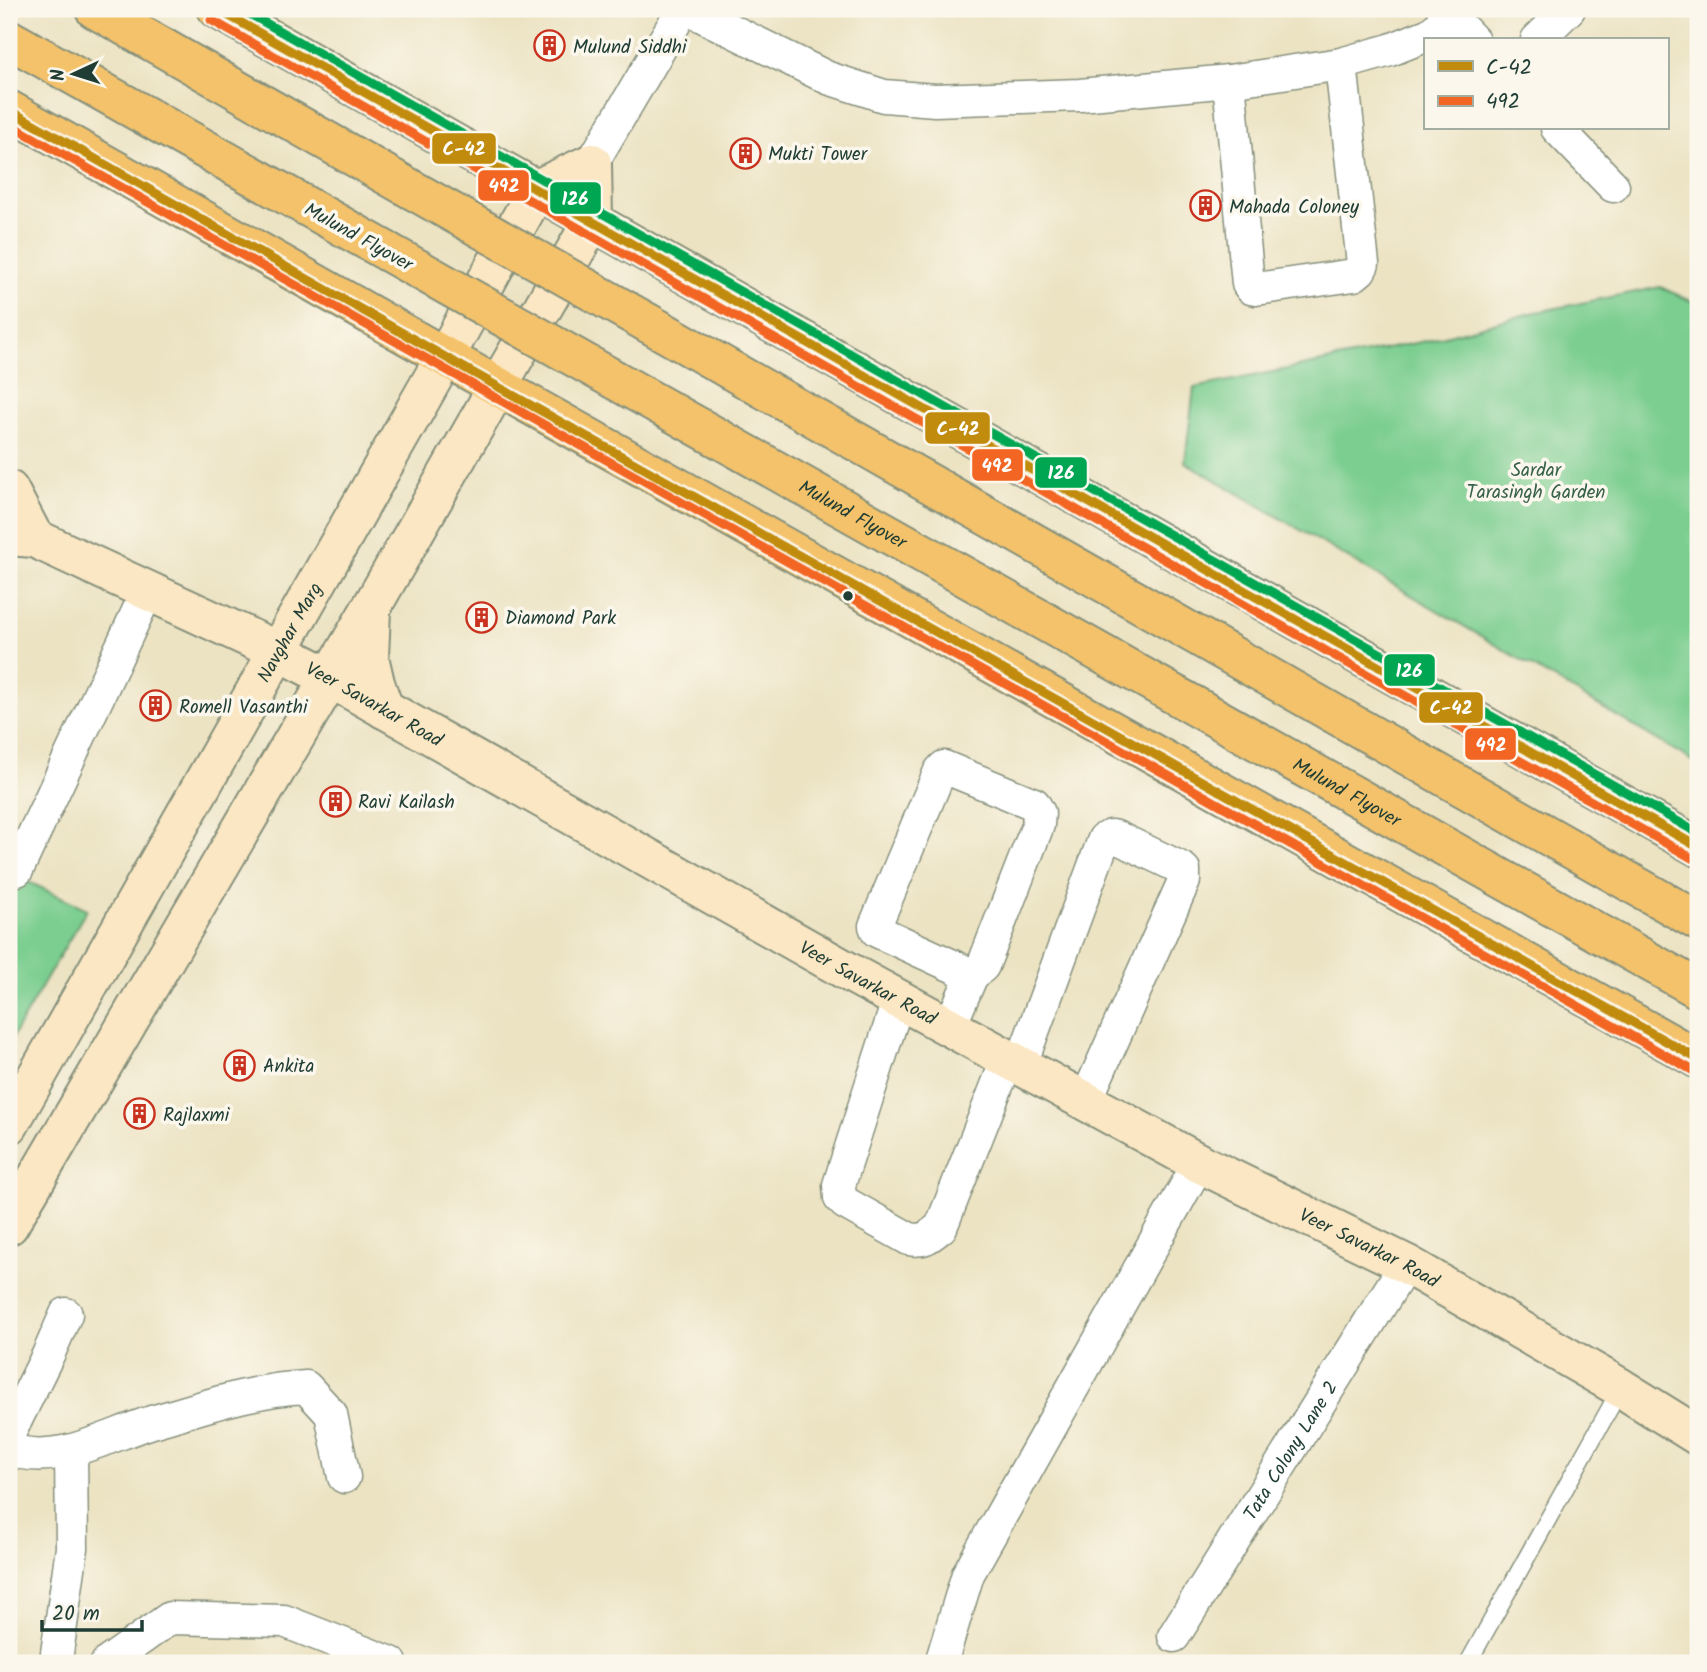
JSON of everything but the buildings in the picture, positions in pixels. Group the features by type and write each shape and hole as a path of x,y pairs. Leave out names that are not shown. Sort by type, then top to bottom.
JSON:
{"highway":[{"path":"95,9 1698,921"},
{"path":"217,9 1698,847"},
{"name":"Mulund Flyover","path":"9,39 1698,989"},
{"path":"9,110 1697,1059"}],"main road":[{"path":"9,1225 371,608 593,220 592,163 537,189"},
{"name":"Navghar Marg","path":"9,1125 446,357 537,189"},
{"name":"Veer Savarkar Road","path":"9,490 21,537 148,590 330,678 856,976 1199,1163 1406,1264 1621,1388 1698,1436"},
{"path":"371,608 369,657 384,709"},
{"path":"105,956 151,982"}],"street":[{"path":"592,163 686,9 828,78 884,96 935,100 1080,95 1229,81 1341,64 1390,50 1430,34 1447,13 1471,38"},
{"path":"1539,38 1569,9"},
{"path":"1229,81 1248,284 1256,289 1354,275 1363,264 1341,64"},
{"path":"1559,130 1613,186"},
{"path":"17,870 148,590"},
{"path":"856,976 877,931 875,926 940,771 944,767 1034,804 1039,813 1038,825 983,967 972,975 950,1026"},
{"path":"899,998 855,1132 839,1191 845,1203 909,1239 919,1241 941,1227 1015,1061 1104,839 1116,837 1181,868 1184,870 1184,881 1086,1100"},
{"path":"877,931 972,975"},
{"path":"941,1663 968,1574 1199,1163"},
{"name":"Tata Colony Lane 2","path":"1174,1636 1406,1264"},
{"path":"9,1434 66,1314"},
{"path":"9,1449 27,1456 71,1451 156,1420 282,1388 306,1387 331,1414 344,1478"},
{"path":"57,1653 72,1548 71,1451"},
{"path":"107,1663 170,1618 284,1620 391,1663"}],"lane":[{"path":"1468,1663 1621,1388"}],"green space":[{"name":"Sardar Tarasingh Garden","path":"1660,287 1698,304 1698,578 1695,588 1698,631 1698,764 1185,462 1194,388 1430,340 1527,314"},
{"path":"9,873 87,909 9,1043"}],"transit line":[{"name":"C-42","path":"217,9 1698,847"},
{"name":"126","path":"241,9 1698,833"},
{"name":"492","path":"211,20 1692,858"},
{"name":"C-42","path":"9,110 1698,1059"},
{"name":"492","path":"9,124 1692,1070"}],"place":[{"name":"Mulund Siddhi","path":"550,46"},
{"name":"Mukti Tower","path":"745,153"},
{"name":"Mahada Coloney","path":"1206,206"},
{"name":"Diamond Park","path":"482,617"},
{"name":"Romell Vasanthi","path":"156,706"},
{"name":"Ravi Kailash","path":"335,801"},
{"name":"Ankita","path":"240,1065"},
{"name":"Rajlaxmi","path":"140,1114"}]}
